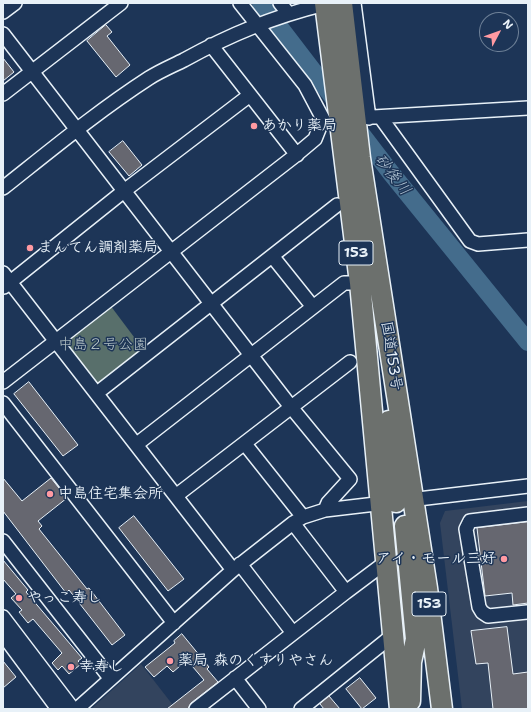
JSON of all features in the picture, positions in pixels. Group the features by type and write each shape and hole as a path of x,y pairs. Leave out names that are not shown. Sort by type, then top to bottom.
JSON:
{"highway":[{"name":"国道153号","path":"331,3 353,118 389,343 386,389 398,502 386,562 400,709"},
{"name":"国道153号","path":"353,118 360,283 398,502 427,588 442,709"},
{"name":"153","path":"398,502 416,640 411,662 410,709"}],"street":[{"path":"3,12 15,3"},
{"path":"3,94 121,3"},
{"path":"240,3 305,85 353,118 470,241 478,244 528,240"},
{"path":"280,3 288,13"},
{"path":"3,188 76,130 150,78 211,45 256,24 288,13 331,3"},
{"path":"353,118 354,3"},
{"path":"3,34 291,407 350,479 328,503 325,510"},
{"path":"211,45 297,155"},
{"path":"250,95 5,280 57,341 176,495 293,633"},
{"path":"3,382 297,155 315,138 353,118 528,108"},
{"path":"97,393 337,205"},
{"path":"272,257 313,307"},
{"path":"137,444 344,283 360,283"},
{"path":"176,495 245,444 350,362"},
{"path":"3,403 174,623"},
{"path":"245,444 346,592"},
{"path":"77,709 110,678 237,567 298,520 325,510 528,486"},
{"path":"527,612 488,616 482,612 479,607 466,529 467,523 470,521 528,514"},
{"path":"3,541 110,678"},
{"path":"196,709 386,562"},
{"path":"3,617 74,709"},
{"path":"3,635 58,709"},
{"path":"302,709 393,635"},
{"path":"235,678 259,709"}],"shaded area":[{"path":"528,501 528,709 462,709 440,523 445,511"},
{"path":"141,664 176,709 91,709"}],"green space":[{"name":"中島２号公園","path":"110,305 143,349 98,385 63,340"}],"building":[{"path":"106,25 112,32 107,36 130,65 116,77 87,41"},
{"path":"3,58 14,72 3,81"},
{"path":"123,141 142,165 129,176 109,152"},
{"path":"29,382 78,445 63,456 14,394"},
{"path":"3,478 22,501 51,478 67,498 38,521 42,526 39,529 87,589 89,588 125,635 112,645 69,590 66,593 3,511"},
{"path":"134,516 184,579 168,591 119,528"},
{"name":"アイ・モール三好","path":"528,522 528,603 513,605 512,593 485,596 477,528"},
{"path":"3,560 28,590 26,592 82,658 78,661 81,664 69,674 62,666 58,670 52,663 62,653 33,619 28,623 19,612 22,610 11,598 16,594 3,579"},
{"path":"507,627 513,674 528,672 528,709 493,709 488,663 476,664 471,631"},
{"path":"182,634 209,667 207,669 218,682 191,703 188,709 167,709 204,680 187,660 173,672 167,666 154,677 145,667 175,643 174,641"},
{"path":"3,661 16,677 3,688"},
{"path":"360,678 376,698 362,709 346,689"},
{"path":"329,696 340,709 324,709 320,704"}],"waterway":[{"name":"砂後川","path":"261,3 391,173 528,342"}],"place":[{"name":"あかり薬局","path":"254,126"},
{"name":"まんてん調剤薬局","path":"30,248"},
{"name":"中島住宅集会所","path":"50,494"},
{"name":"アイ・モール三好","path":"504,559"},
{"name":"やっこ寿し","path":"19,598"},
{"name":"薬局 森のくすりやさん","path":"170,661"},
{"name":"幸寿し","path":"71,667"}]}
